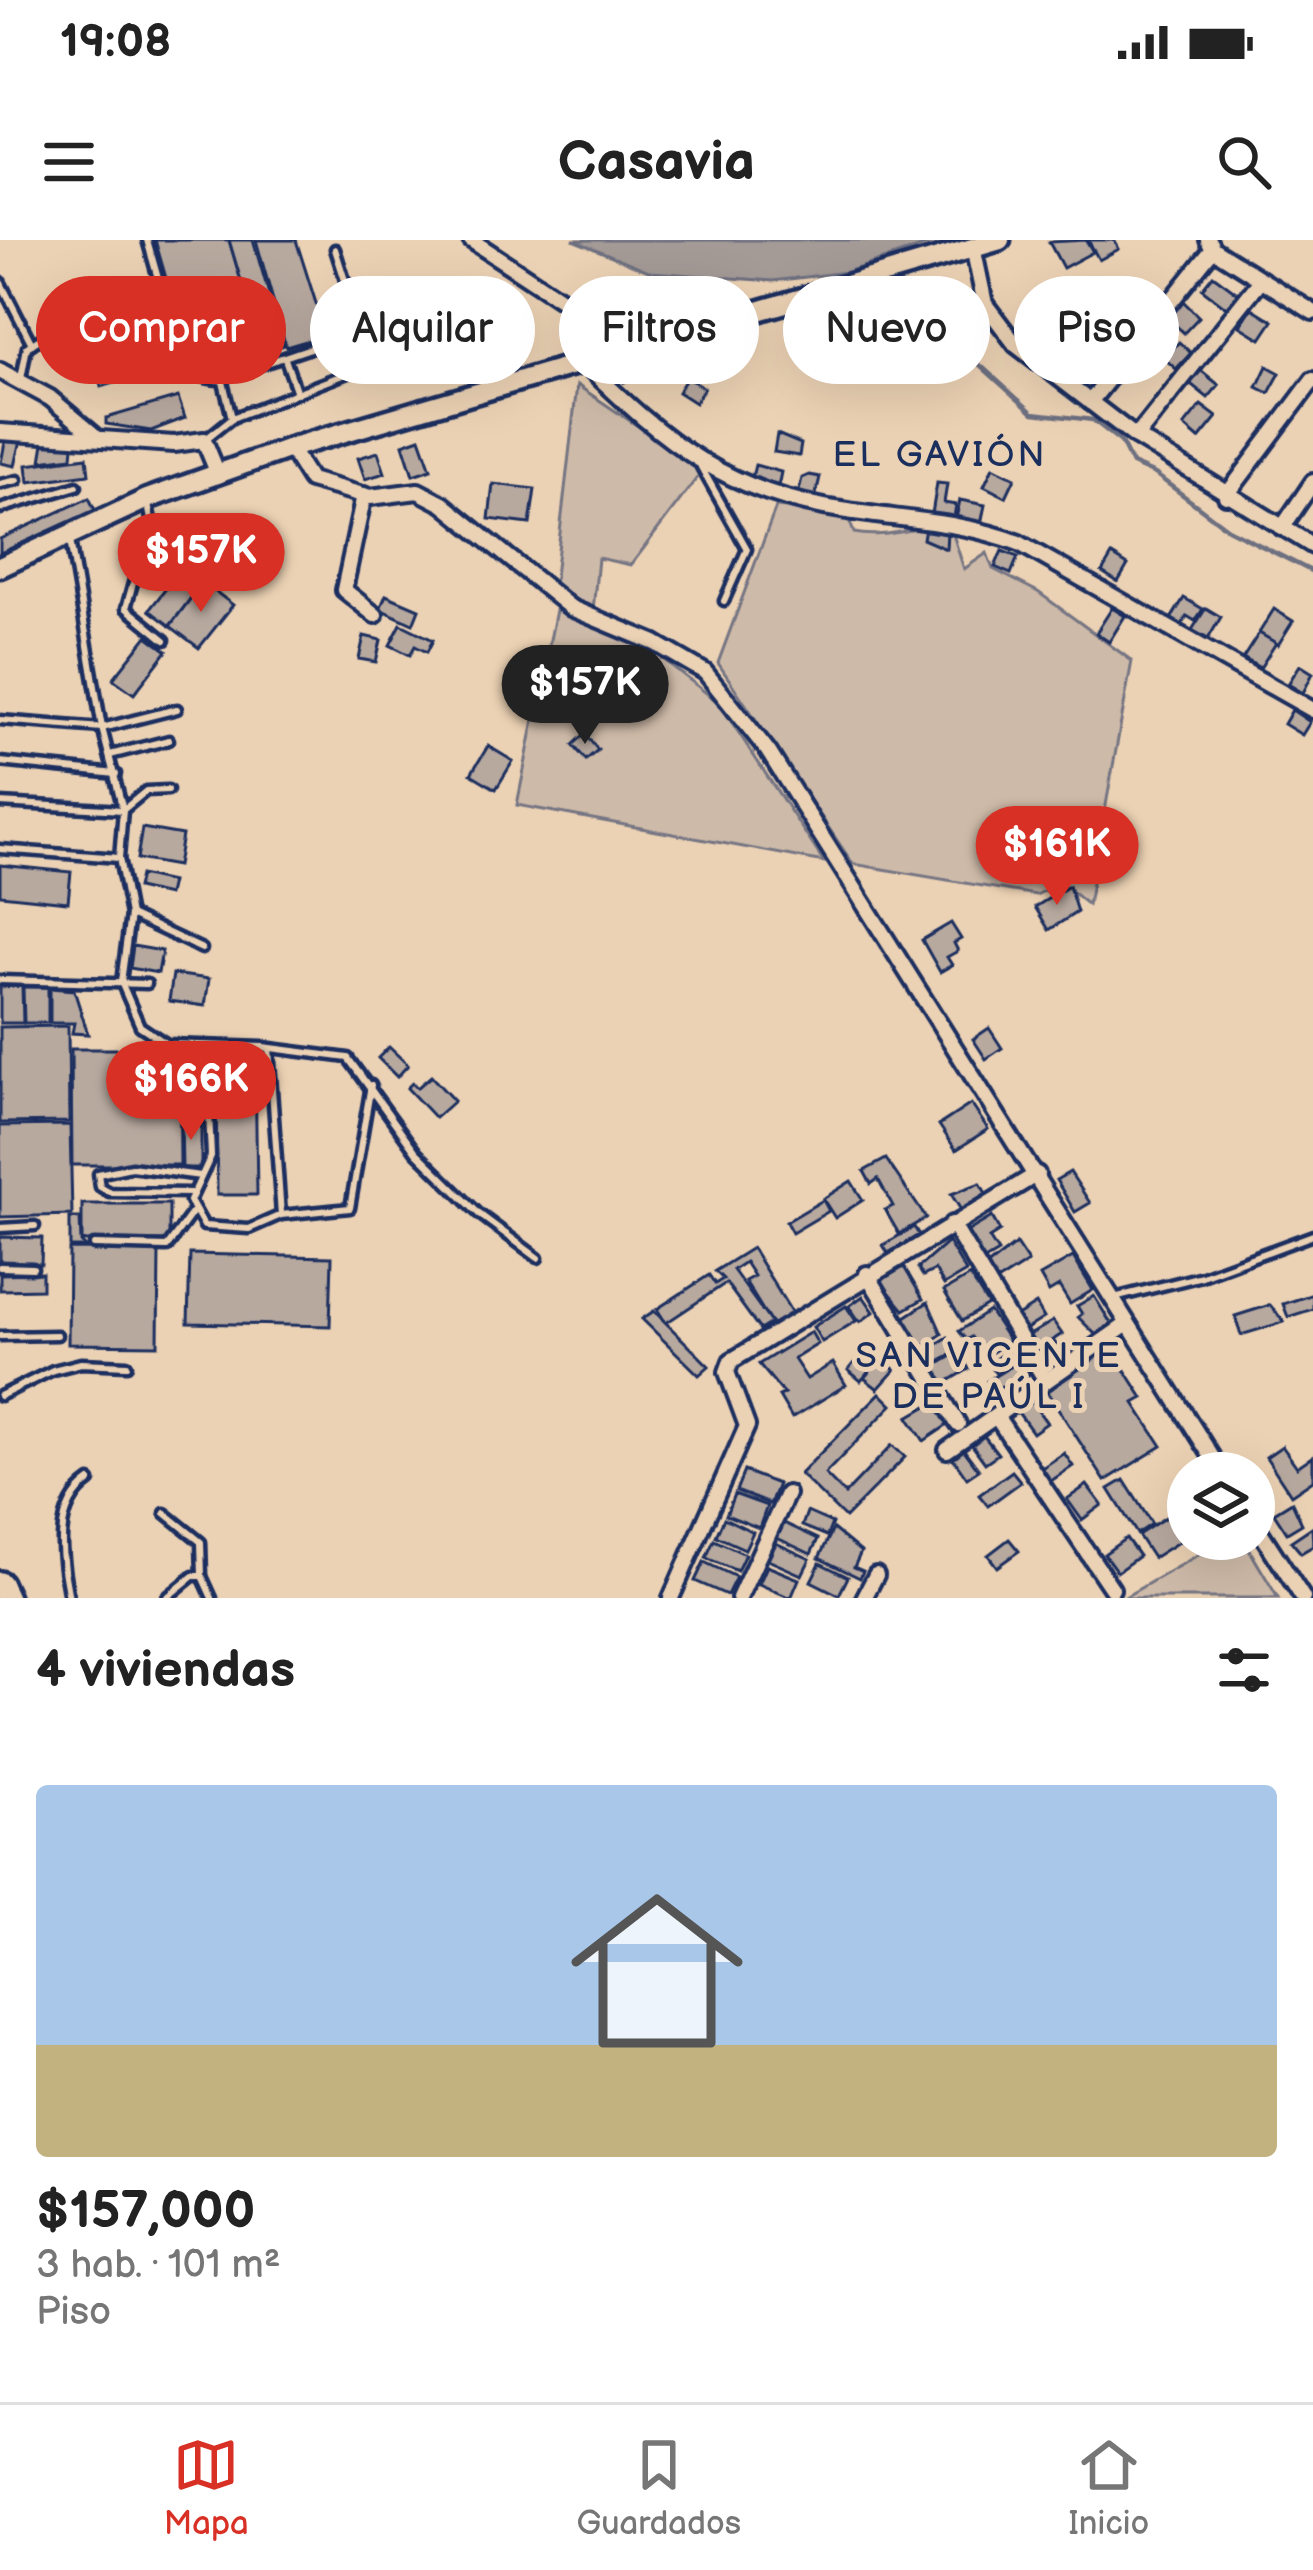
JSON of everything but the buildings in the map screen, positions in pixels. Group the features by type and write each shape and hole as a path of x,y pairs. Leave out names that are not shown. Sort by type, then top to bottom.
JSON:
{"highway":[{"path":"0,1583 7,1598"}],"main road":[{"path":"759,309 1000,240"},
{"path":"0,567 147,499 290,448 559,369"}],"street":[{"path":"472,240 559,298"},
{"path":"1090,402 1211,244 1313,312"},
{"path":"973,248 993,321 1136,437 1313,546"},
{"path":"1136,437 1261,280"},
{"path":"0,371 94,436"},
{"path":"1226,496 1313,380"},
{"path":"605,384 646,423 728,480 771,495 966,527 1019,543 1313,710"},
{"path":"0,432 174,444 204,440 218,474"},
{"path":"290,448 310,480 364,495 392,490 430,497 571,608 655,643 705,672 769,751 1208,1452"},
{"path":"1282,528 1313,482"},
{"path":"364,495 344,590 375,615"},
{"path":"671,1598 747,1426 727,1372 731,1361 1037,1174"},
{"path":"952,1224 1046,1381"},
{"path":"867,1274 958,1424"},
{"path":"947,1450 1126,1325"},
{"path":"996,1416 1112,1589"},
{"path":"739,1598 787,1494"},
{"path":"1275,1555 1303,1598"},
{"path":"864,1598 877,1575"}],"lane":[{"path":"147,240 157,276"},
{"path":"335,249 344,276"},
{"path":"0,281 32,344"},
{"path":"21,382 22,358 36,343"},
{"path":"286,362 297,393"},
{"path":"221,384 232,418"},
{"path":"204,440 232,418 320,384"},
{"path":"697,458 747,549 724,601"},
{"path":"0,484 18,480"},
{"path":"0,509 77,486"},
{"path":"147,499 156,547 135,576 126,608 165,640"},
{"path":"69,533 102,728 123,810 119,858 130,916 121,982 150,1038 348,1058 416,1152 478,1214 538,1258"},
{"path":"0,720 102,728 177,709"},
{"path":"110,754 169,740"},
{"path":"0,762 116,775"},
{"path":"0,803 123,810 146,791 168,790"},
{"path":"0,849 119,858"},
{"path":"130,916 202,949"},
{"path":"0,980 147,984"},
{"path":"94,1245 167,1246 192,1213 193,1193 211,1156 206,1047"},
{"path":"268,1048 280,1215"},
{"path":"192,1213 203,1226 249,1229 280,1215 350,1208 371,1084"},
{"path":"193,1193 110,1192 100,1187 98,1174 131,1167 201,1176"},
{"path":"0,1228 35,1226"},
{"path":"1111,1298 1202,1276 1313,1235"},
{"path":"0,1267 33,1268"},
{"path":"0,1336 57,1335"},
{"path":"0,1396 53,1370 81,1363 127,1365"},
{"path":"69,1598 64,1512 76,1491 90,1481"},
{"path":"165,1513 201,1542 202,1576 212,1598"},
{"path":"166,1598 193,1576 202,1576"}],"shaded area":[{"path":"573,240 942,240 847,272 783,276 773,281 759,280 759,276 651,272"},
{"path":"577,385 703,470 631,565 598,558 593,611 554,585"},
{"path":"776,507 847,514 854,533 866,535 951,528 964,569 987,553 993,569 1038,592 1132,661 1088,905 1061,883 1036,895 853,864 718,663"},
{"path":"556,610 658,655 719,703 824,862 517,805"},
{"path":"1189,1560 1255,1560 1278,1598 1123,1598"}],"waterway":[{"path":"990,374 1033,413 1093,420 1121,442 1132,464 1155,474 1228,529 1313,572"}],"district":[{"name":"EL GAVIÓN","path":"940,455"},
{"name":"SAN VICENTE DE PAÚL I","path":"989,1376"}]}
